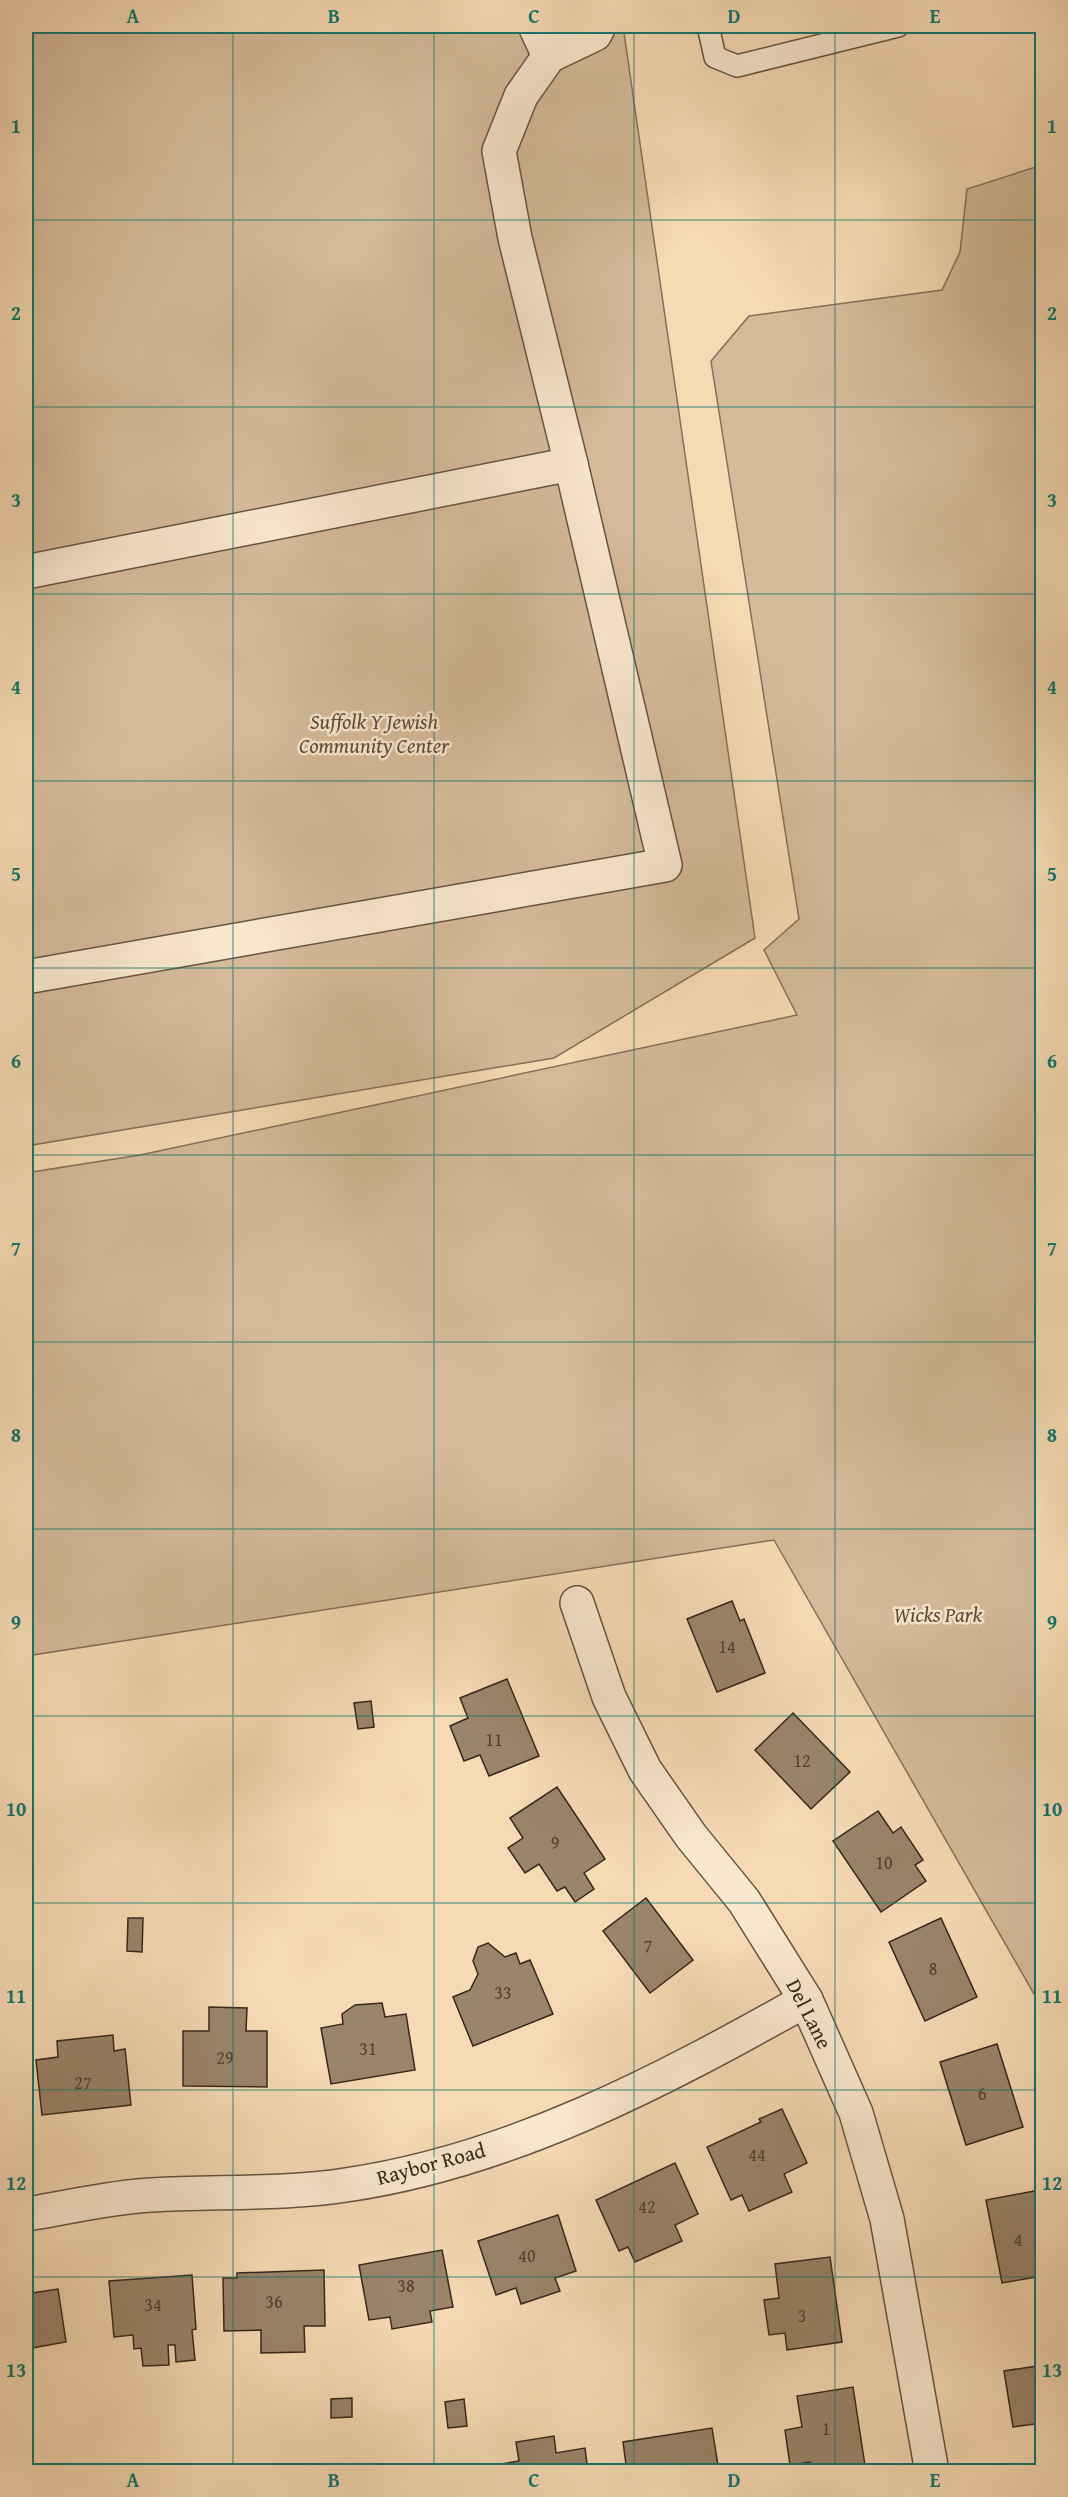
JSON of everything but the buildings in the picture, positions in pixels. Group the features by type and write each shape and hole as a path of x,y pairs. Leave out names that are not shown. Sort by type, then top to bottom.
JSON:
{"street":[{"path":"535,26 549,56"},
{"path":"26,977 665,865 571,464 515,238 499,151 521,96 549,56 595,34 599,26"},
{"path":"26,572 571,464"},
{"name":"Del Lane","path":"577,1603 609,1697 645,1770 691,1836 744,1901 806,2000 856,2113 887,2219 932,2472"},
{"name":"Raybor Road","path":"26,2214 149,2195 345,2186 445,2164 548,2129 673,2073 806,2000"}],"lane":[{"path":"708,26 715,57 737,66 898,26"}],"green space":[{"name":"Suffolk Y Jewish Community Center","path":"26,26 623,26 755,938 554,1058 26,1146"},
{"name":"Wicks Park","path":"1042,165 1042,2008 774,1540 26,1656 26,1173 140,1155 797,1015 764,950 799,919 711,361 749,316 942,290 960,252 967,189"}]}
